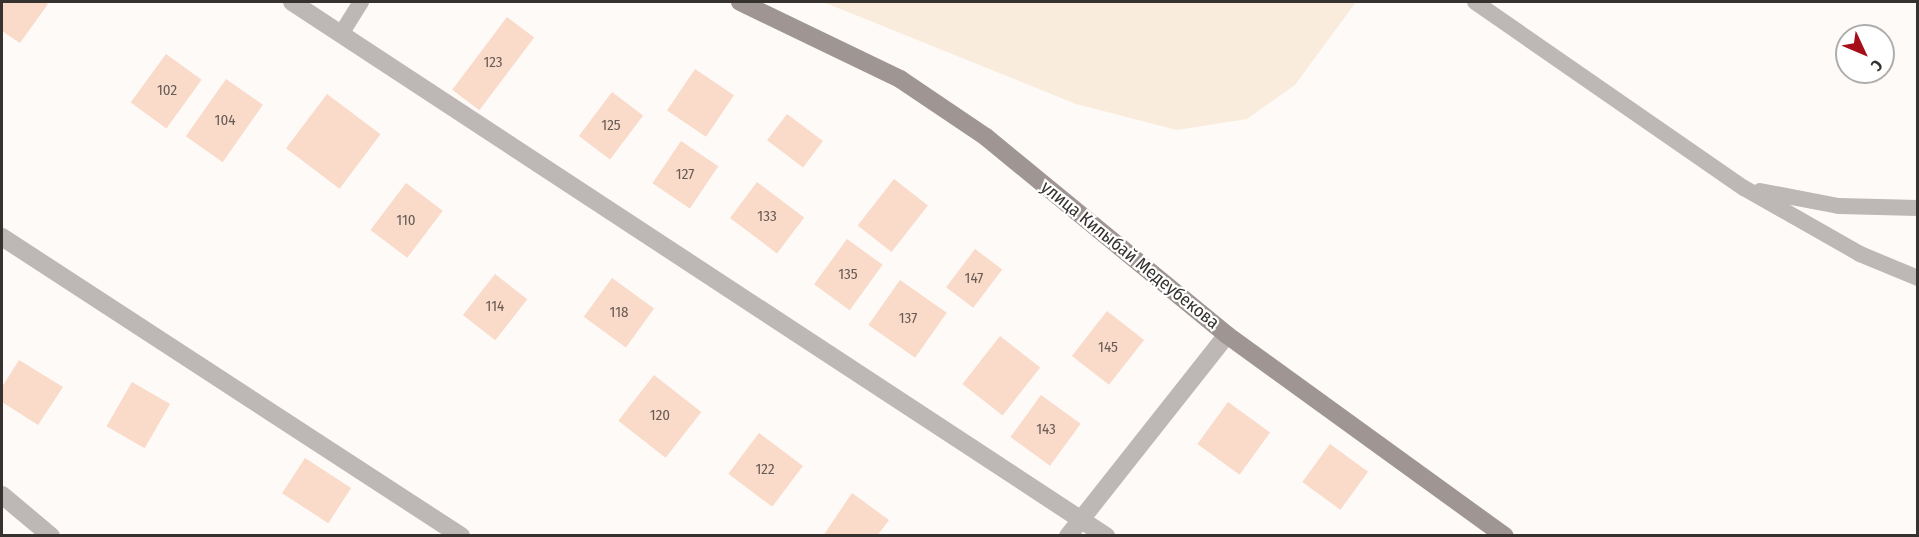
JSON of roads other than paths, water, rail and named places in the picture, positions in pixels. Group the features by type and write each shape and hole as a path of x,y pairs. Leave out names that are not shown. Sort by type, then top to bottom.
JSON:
{"main road":[{"name":"улица Килыбай Медеубекова","path":"741,2 900,79 986,137 1227,335 1504,536"}],"street":[{"path":"292,2 1106,536"},
{"path":"2,237 461,536"},
{"path":"1068,536 1227,335"},
{"path":"2,495 40,532"}],"lane":[{"path":"341,34 361,2"},
{"path":"1475,2 1744,188 1860,254 1917,278"},
{"path":"1744,188 1839,206 1917,208"}]}
